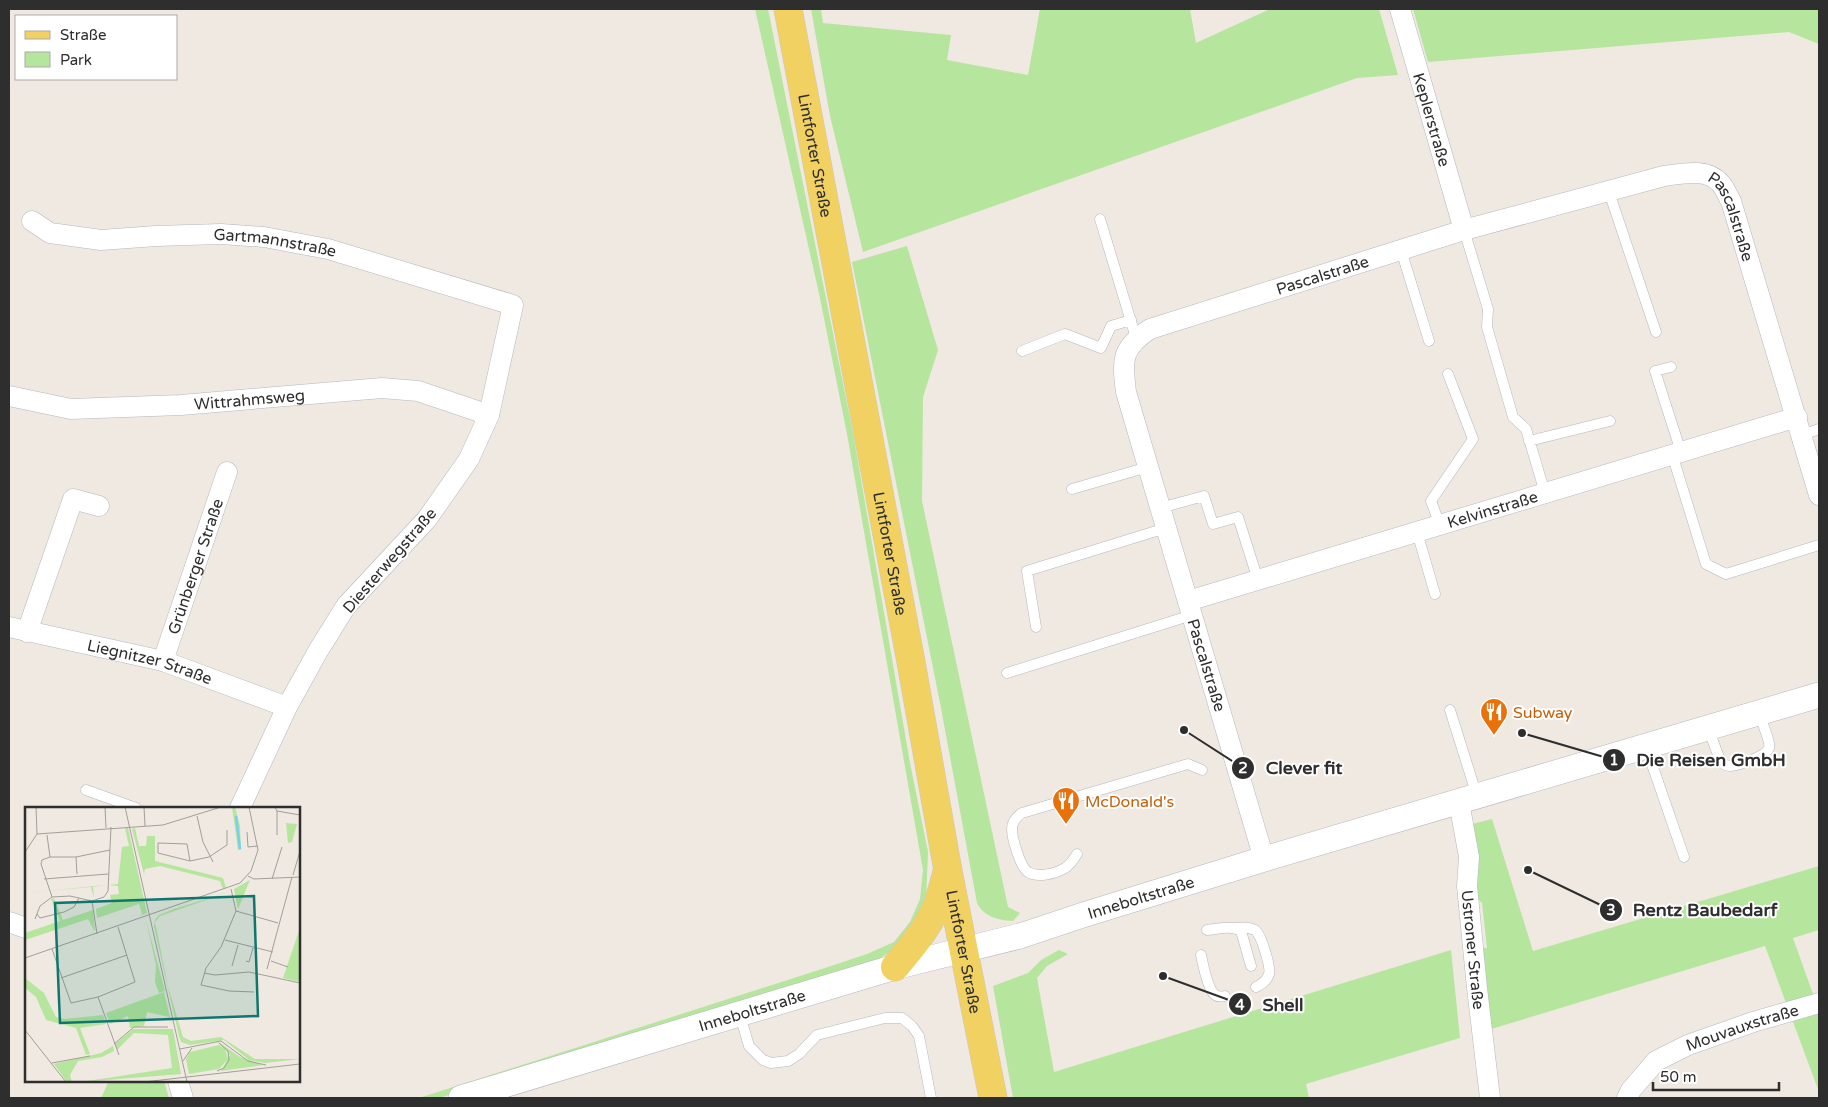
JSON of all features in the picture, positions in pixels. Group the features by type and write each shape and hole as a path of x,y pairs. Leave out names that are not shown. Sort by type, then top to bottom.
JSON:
{"main road":[{"name":"Lintforter Straße","path":"788,9 992,1098"},
{"path":"895,967 915,944 928,924 938,905 948,871"}],"street":[{"name":"Keplerstraße","path":"1400,9 1464,230"},
{"name":"Pascalstraße","path":"1264,859 1126,392 1123,372 1126,351 1134,329 1150,329 1464,230 1664,176 1687,173 1706,174 1720,182 1731,201 1806,427 1818,488"},
{"name":"Gartmannstraße","path":"32,221 50,233 101,240 212,234 264,237 328,249 514,305"},
{"name":"Diesterwegstraße","path":"240,807 287,707 346,606 427,519 469,459 489,415 514,305"},
{"name":"Wittrahmsweg","path":"9,396 71,409 182,405 382,388 418,391 489,415"},
{"name":"Kelvinstraße","path":"1190,608 1258,580 1677,453 1806,427"},
{"name":"Grünberger Straße","path":"163,661 227,472"},
{"path":"18,629 73,499 99,506"},
{"name":"Liegnitzer Straße","path":"18,629 163,661 287,707"},
{"name":"Inneboltstraße","path":"461,1098 895,967 1020,936 1264,859 1819,695"},
{"name":"Ustroner Straße","path":"1468,799 1469,857 1467,886 1476,988 1490,1098"},
{"path":"9,922 25,928"},
{"name":"Mouvauxstraße","path":"1627,1098 1631,1090 1656,1061 1688,1045 1753,1022 1819,1003"},
{"path":"178,1082 184,1098"}],"lane":[{"path":"1609,192 1656,332"},
{"path":"1022,351 1064,334 1101,348 1111,326 1134,329 1100,219"},
{"path":"1464,230 1488,309 1487,327 1513,417 1526,428 1545,493"},
{"path":"1401,250 1429,341"},
{"path":"1671,367 1655,371 1706,564 1726,574 1819,545"},
{"path":"1440,525 1431,501 1472,439 1448,374"},
{"path":"1529,441 1610,420"},
{"path":"1072,489 1148,467"},
{"path":"1160,508 1204,496 1213,524 1238,517 1258,580"},
{"path":"1036,626 1026,571 1166,528"},
{"path":"1417,532 1435,594"},
{"path":"1007,673 1190,608"},
{"path":"1450,710 1468,799"},
{"path":"1708,728 1720,760 1723,764 1731,766 1763,755 1769,750 1770,744 1758,713"},
{"path":"1646,746 1684,857"},
{"path":"1078,854 1070,864 1057,872 1041,875 1027,872 1021,866 1012,830 1016,818 1022,813 1188,764 1202,770"},
{"path":"86,790 133,807"},
{"path":"1207,930 1246,927 1255,930 1260,935 1270,969 1266,981 1256,987"},
{"path":"1236,928 1241,931 1251,966"},
{"path":"1201,955 1211,989 1219,997 1225,996"},
{"path":"740,1015 749,1046 763,1060 771,1063 788,1061 799,1054 817,1034 886,1018 902,1018 912,1026 919,1036 931,1098"}],"green space":[{"path":"755,9 768,9 853,433 910,763 928,852 926,900 923,916 893,950 877,960 738,1008 439,1098 419,1098 867,954 894,942 910,922 920,899 923,870 847,434 820,298"},
{"path":"811,9 821,9 823,23 951,35 947,60 1028,75 1040,9 1190,9 1196,43 1270,9 1379,9 1398,75 1357,78 863,252 830,116"},
{"path":"1413,9 1819,9 1819,44 1789,32 1428,62"},
{"path":"907,246 938,350 923,397 922,501 1008,907 1020,913 1013,921 1002,920 988,915 983,912 977,903 941,708 852,262"},
{"path":"1492,819 1533,951 1819,866 1819,930 1793,938 1819,1011 1819,1092 1765,946 1488,1030 1479,949 1487,948 1482,903 1474,896 1472,824"},
{"path":"1059,950 1068,954 1047,966 1037,978 1054,1072 1451,950 1460,1038 1306,1084 1309,1098 1013,1098 993,986 1028,973 1041,960"},
{"path":"109,1082 164,1082 169,1098 101,1098"}],"place":[{"name":"Clever fit","path":"1184,730"},
{"name":"Die Reisen GmbH","path":"1522,733"},
{"name":"Subway","path":"1494,736"},
{"name":"McDonald's","path":"1066,825"},
{"name":"Rentz Baubedarf","path":"1528,870"},
{"name":"Shell","path":"1163,976"}]}
